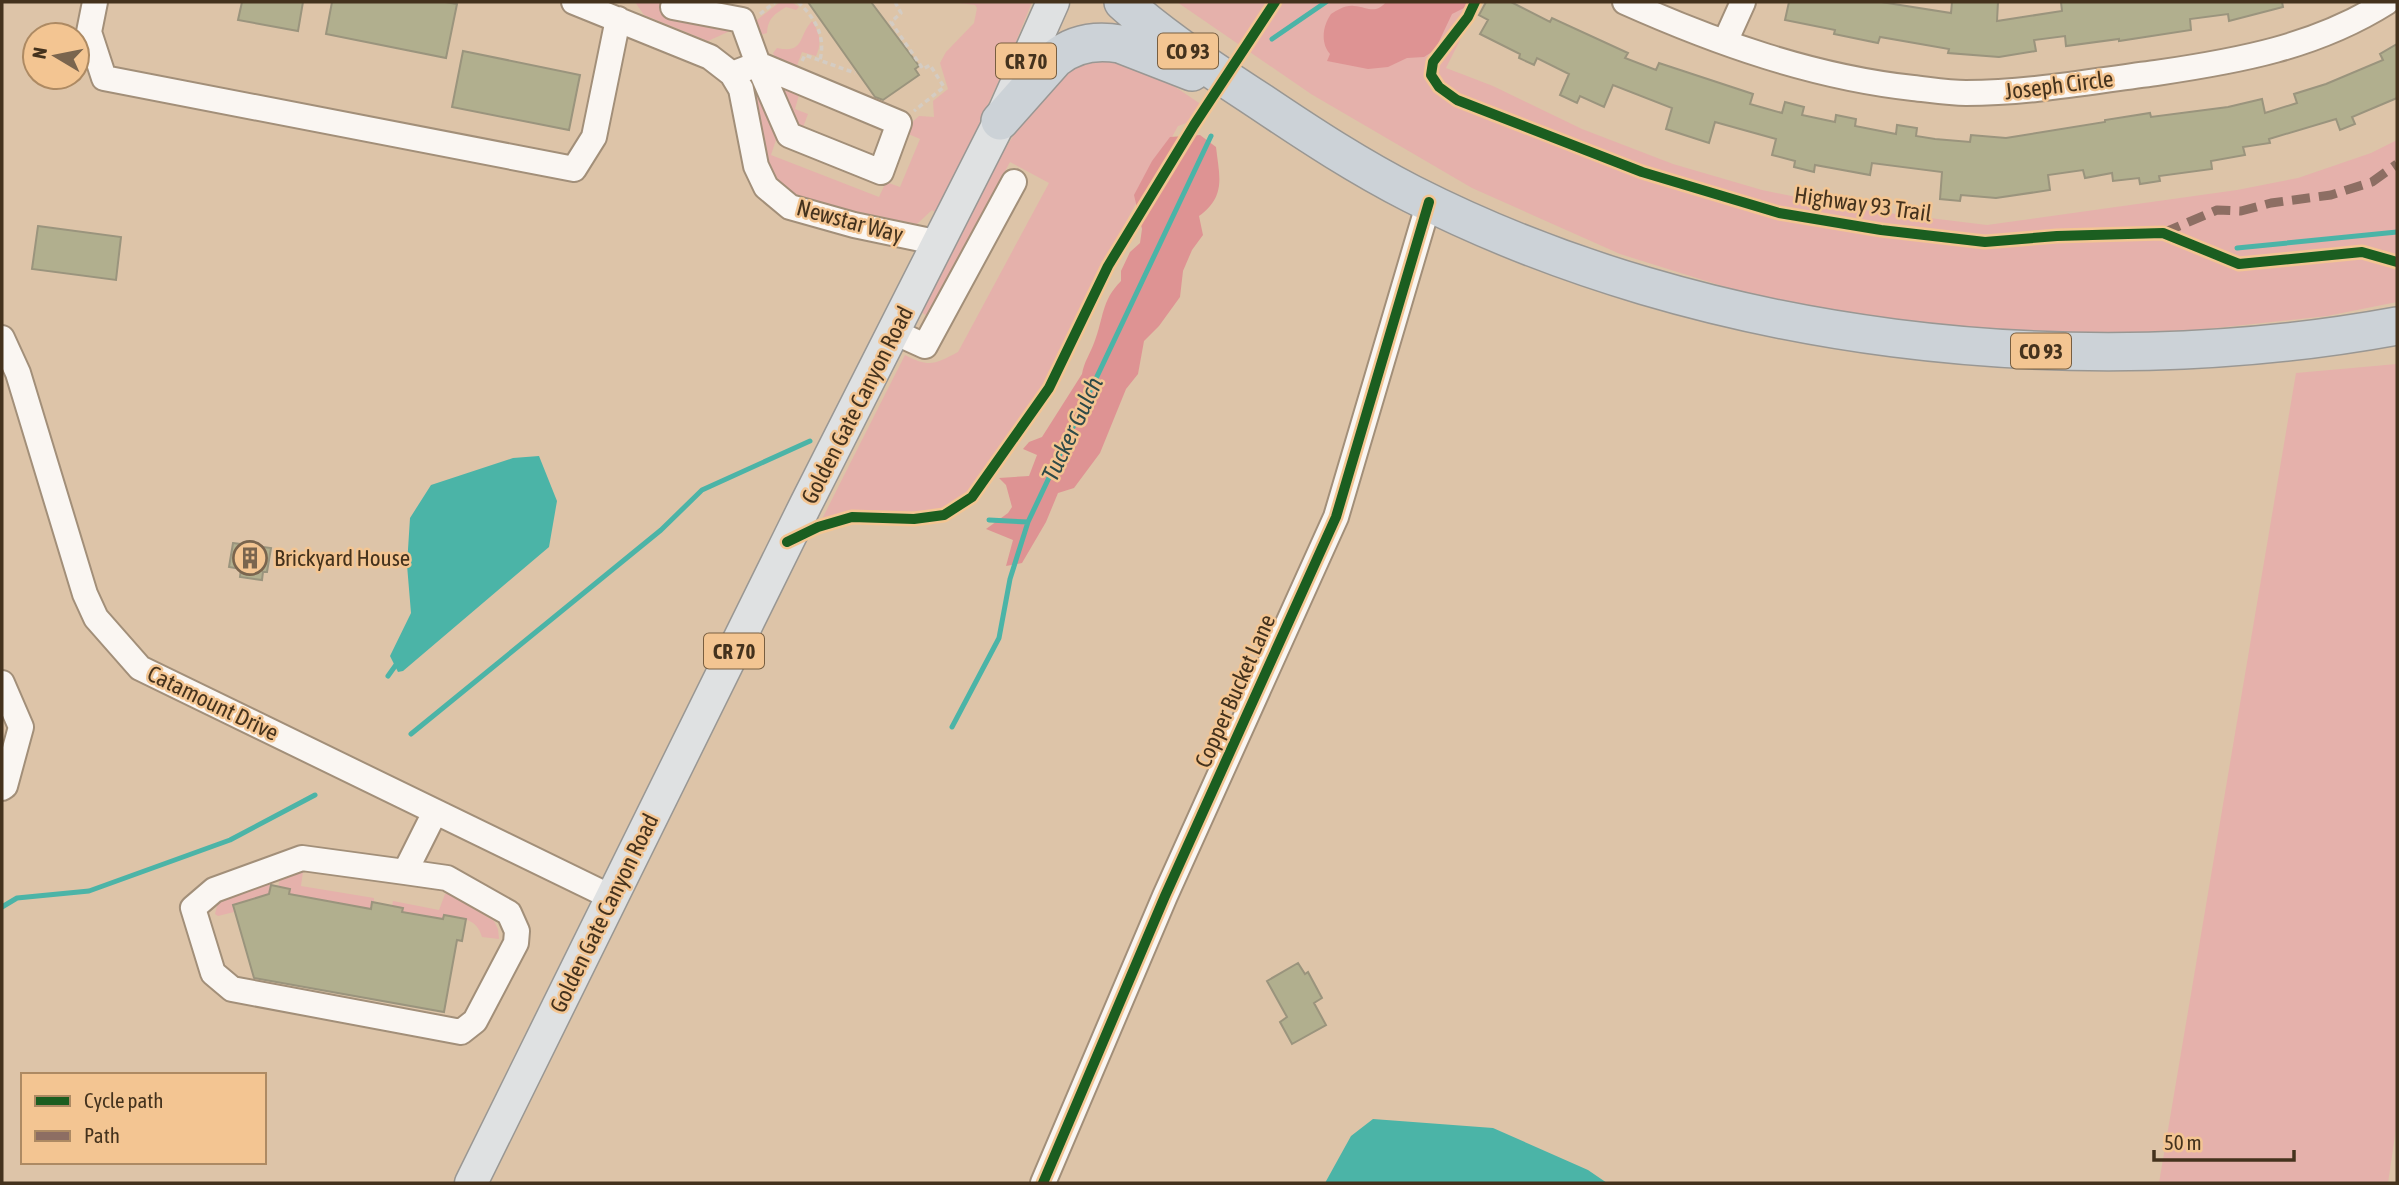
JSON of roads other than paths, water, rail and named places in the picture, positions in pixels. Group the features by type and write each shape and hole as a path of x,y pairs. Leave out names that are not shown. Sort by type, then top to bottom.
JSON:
{"highway":[{"name":"CO 93","path":"1123,2 1255,98 1352,162 1429,202 1516,240 1687,298 1834,330 1983,348 2054,352 2185,352 2309,340 2397,326"},
{"path":"1000,121 1062,53 1096,42 1134,47 1255,98"}],"main road":[{"name":"Golden Gate Canyon Road","path":"471,1183 806,504 940,243 1000,121 1053,2"}],"street":[{"path":"95,2 89,32 104,78 573,169 594,137 615,12"},
{"path":"574,2 615,12 710,57 732,74 758,65 899,123 881,172 789,135 758,65 742,20 673,7"},
{"name":"Joseph Circle","path":"1625,2 1684,28 1805,69 1880,85 1963,93 2020,91 2232,62 2310,40 2387,2"},
{"path":"1725,42 1743,2"},
{"name":"Newstar Way","path":"732,74 741,89 756,166 766,187 790,207 854,225 940,243"},
{"path":"894,332 925,346 1014,182"},
{"name":"Copper Bucket Lane","path":"1043,1183 1165,896 1336,517 1429,202"},
{"name":"Catamount Drive","path":"2,338 18,373 85,594 96,618 140,668 611,897"},
{"path":"2,683 21,727 5,786 2,788"},
{"path":"405,872 435,812"},
{"path":"302,859 405,872 447,878 509,913 517,931 516,943 475,1021 461,1032 232,989 213,973 193,908 214,890 302,859"}],"water":[{"path":"539,456 557,501 549,547 403,671 398,672 390,656 411,613 407,565 410,518 431,485 513,458"},
{"path":"1373,1119 1493,1128 1588,1170 1607,1183 1325,1183 1351,1136"}],"waterway":[{"name":"Tucker Gulch","path":"1272,39 1326,2"},
{"name":"Tucker Gulch","path":"952,727 999,638 1010,579 1028,522 1211,136"},
{"path":"2237,248 2397,232"},
{"path":"411,734 661,530 702,490 810,441"},
{"path":"989,520 1028,522"},
{"path":"388,676 398,662"},
{"path":"2,907 17,898 89,891 230,840 315,795"}],"place":[{"name":"Brickyard House","path":"250,558"}]}
